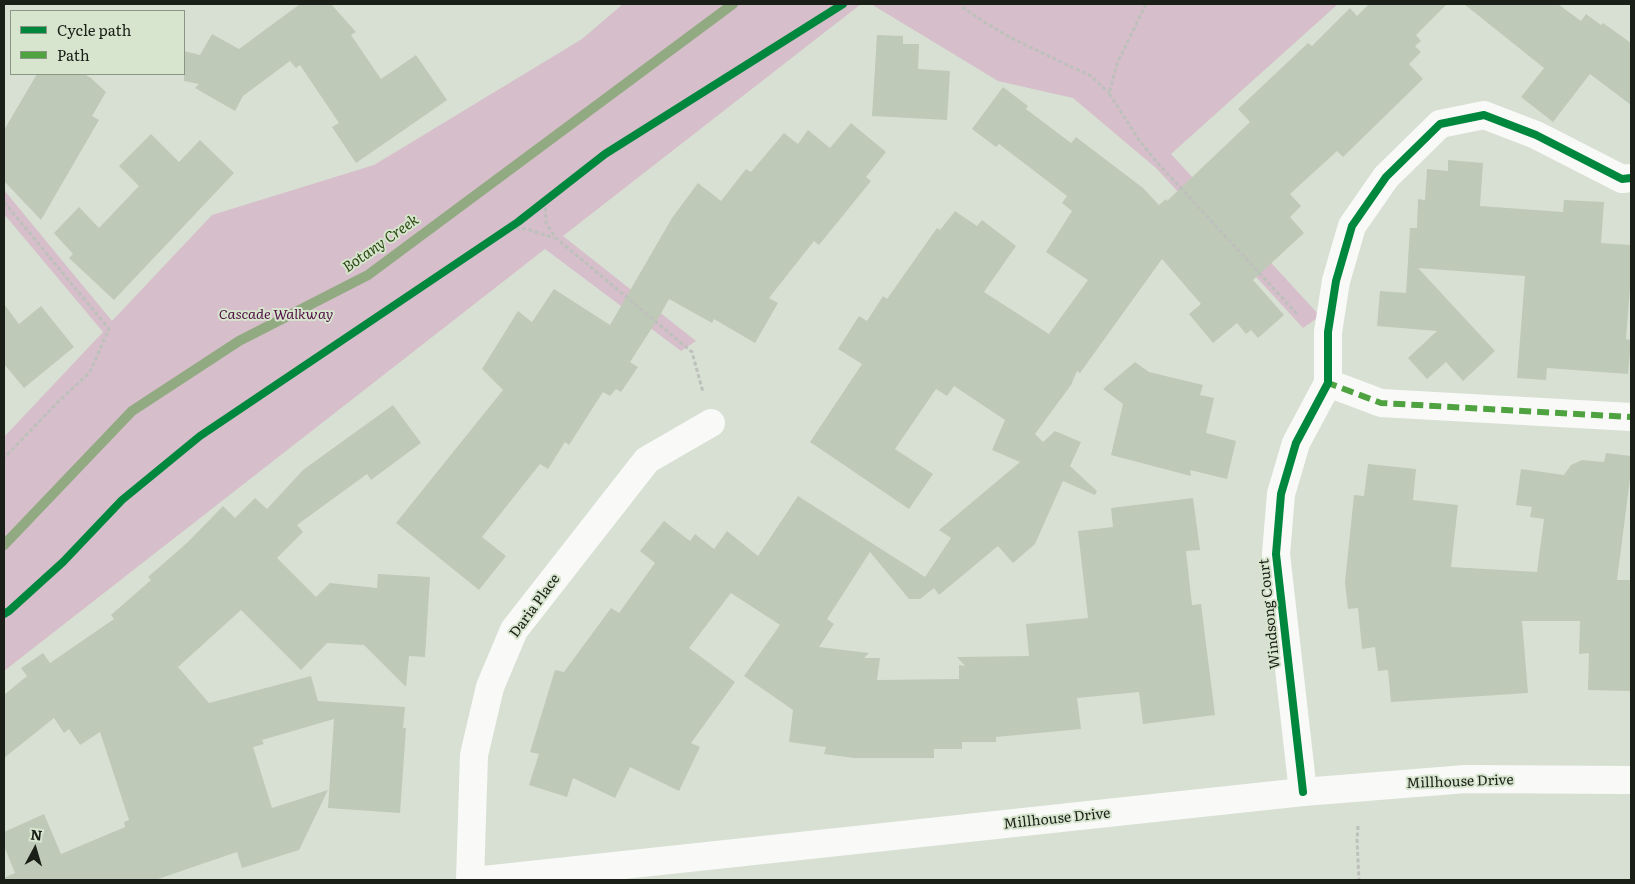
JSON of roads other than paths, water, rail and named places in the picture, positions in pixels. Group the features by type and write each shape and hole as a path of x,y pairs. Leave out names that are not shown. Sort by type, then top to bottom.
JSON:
{"street":[{"path":"1631,178 1622,179 1536,135 1484,115 1440,124 1386,177 1352,226 1335,289 1328,332 1328,383 1381,403 1631,417"},
{"name":"Windsong Court","path":"1303,792 1276,554 1281,494 1296,443 1328,383"},
{"name":"Daria Place","path":"470,880 474,755 490,686 514,630 647,460 711,423"},
{"name":"Millhouse Drive","path":"484,880 1303,792 1466,779 1631,780"}],"waterway":[{"name":"Botany Creek","path":"4,545 132,411 239,341 368,275 733,4"}],"park label":[{"name":"Cascade Walkway","path":"276,315"}]}
